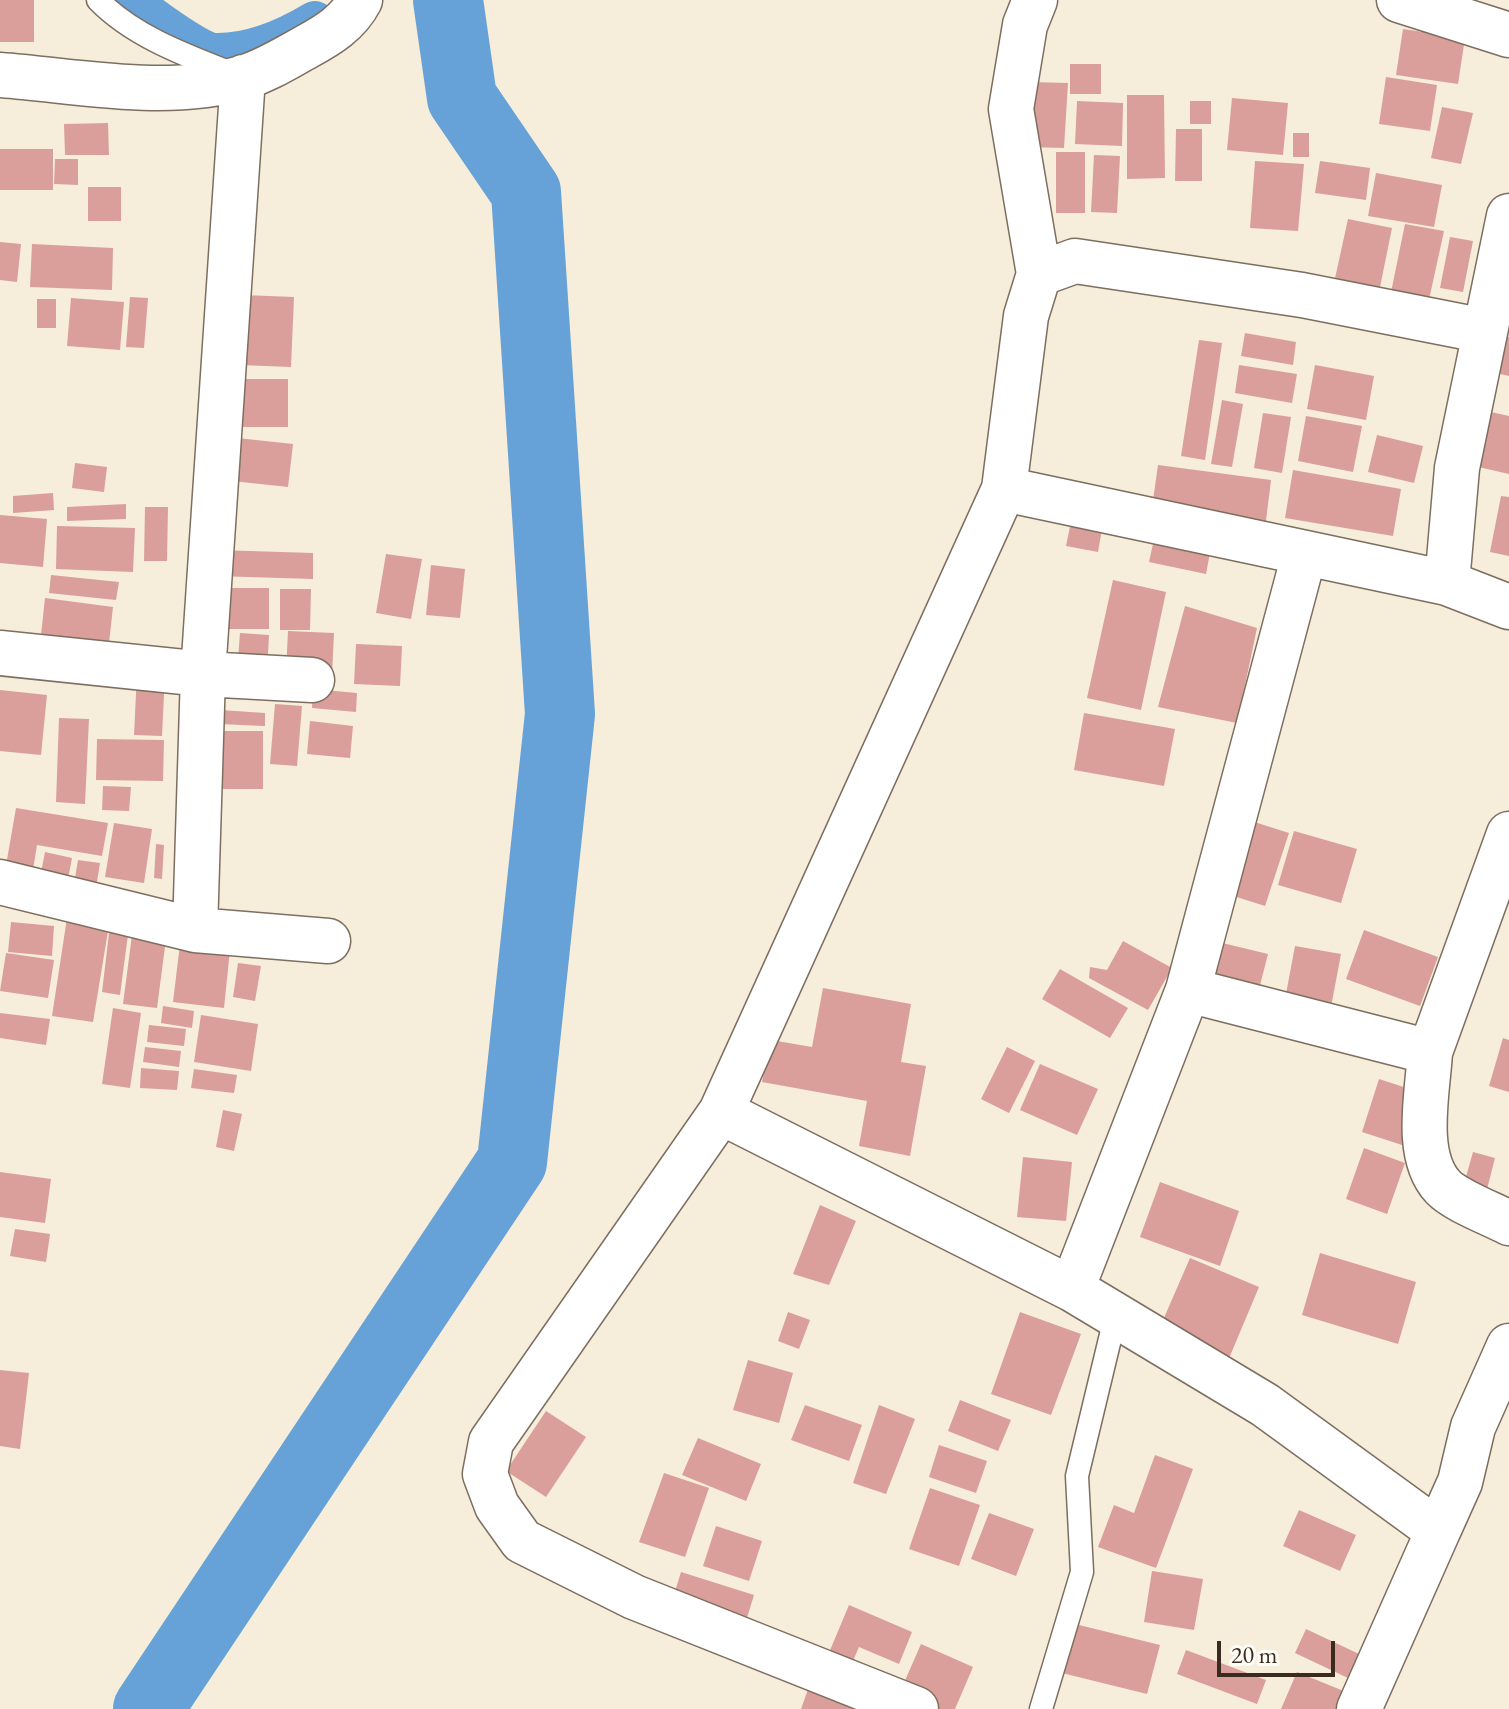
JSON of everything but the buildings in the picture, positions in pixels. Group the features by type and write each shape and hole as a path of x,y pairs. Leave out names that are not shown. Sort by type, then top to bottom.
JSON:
{"street":[{"path":"0,75 164,88 243,77 277,64 325,36 352,16 360,0"},
{"path":"916,1709 634,1597 522,1541 497,1506 485,1474 491,1442 721,1112 1004,489 1026,316 1039,274 1011,109 1025,25 1035,0"},
{"path":"1399,0 1509,35"},
{"path":"195,930 203,674 243,77"},
{"path":"1447,583 1457,468 1509,216"},
{"path":"1039,274 1075,261 1302,295 1485,331"},
{"path":"1004,489 1447,583 1509,607"},
{"path":"1072,1289 1188,990 1304,555"},
{"path":"0,653 203,674 312,680"},
{"path":"1509,834 1430,1052 1426,1146 1433,1169 1444,1188 1509,1223"},
{"path":"0,882 195,930 328,941"},
{"path":"1188,990 1430,1052"},
{"path":"721,1112 1072,1289 1115,1318 1265,1405 1438,1531"},
{"path":"1359,1709 1460,1482 1473,1427 1509,1346"}],"lane":[{"path":"98,0 109,12 175,52 243,77"},
{"path":"1041,1709 1082,1572 1077,1476 1115,1318"}],"waterway":[{"path":"130,0 184,40 214,54 241,52 267,45 315,22"},
{"path":"148,1709 512,1162 560,714 526,192 462,98 448,0"}]}
